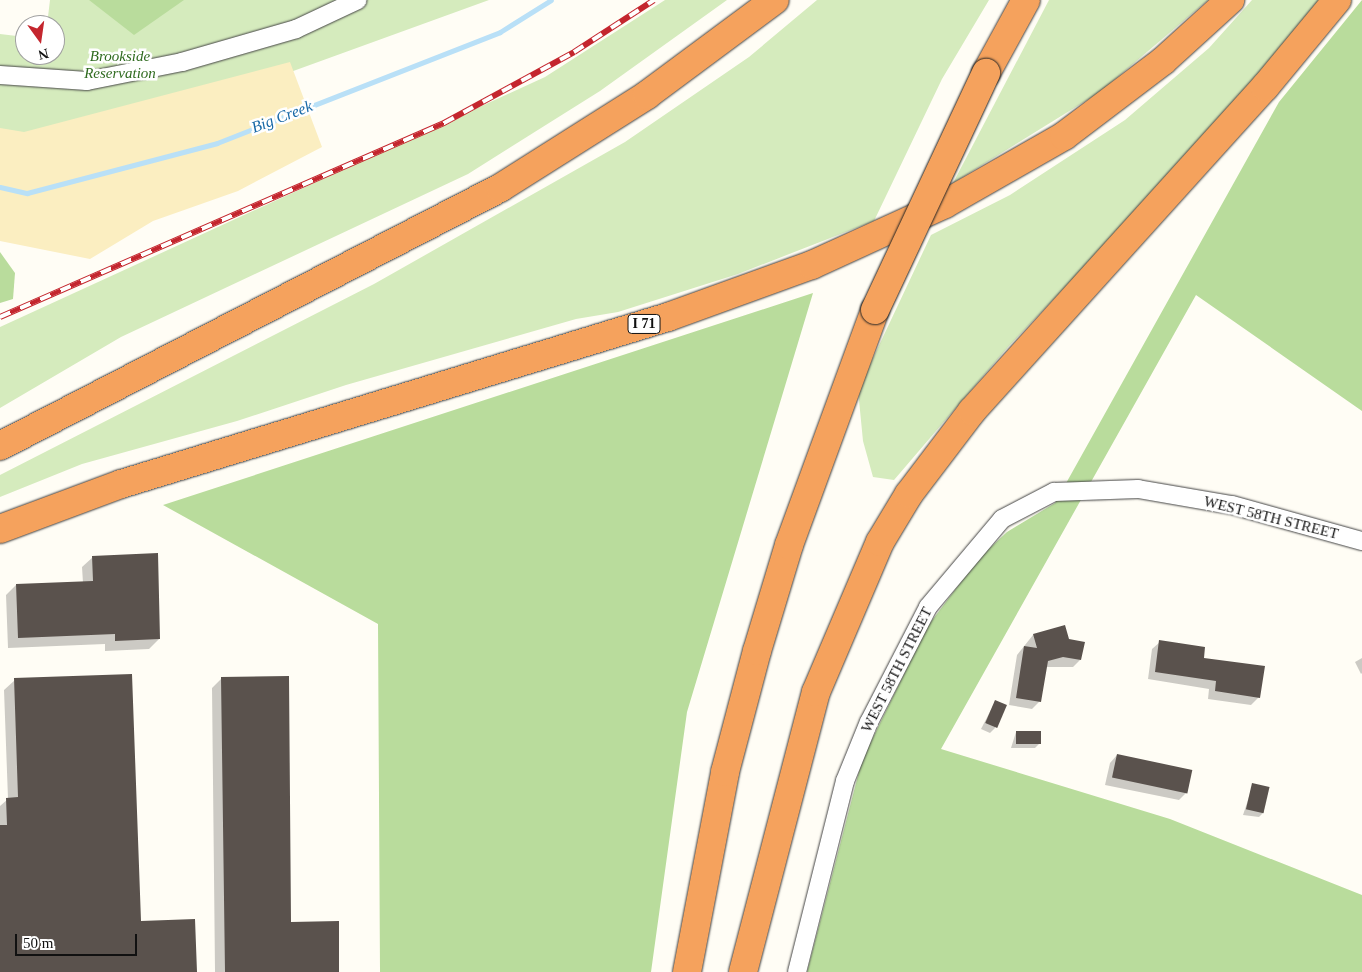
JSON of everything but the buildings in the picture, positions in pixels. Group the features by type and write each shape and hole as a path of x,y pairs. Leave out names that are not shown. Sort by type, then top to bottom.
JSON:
{"highway":[{"path":"0,446 500,188 648,95 775,0"},
{"path":"687,972 726,772 757,651 795,526 874,310 986,73 1026,0"},
{"name":"I 71","path":"0,529 120,484 668,316 812,266 944,204 1064,136 1163,61 1230,0"},
{"path":"743,972 816,692 852,599 885,534 972,411 1265,87 1337,0"}],"street":[{"path":"0,75 87,81 182,62 296,29 358,0"},
{"name":"WEST 58TH STREET","path":"797,972 845,781 869,722 928,607 1002,518 1054,492 1138,489 1232,505 1362,541"}],"green space":[{"name":"Brookside Reservation","path":"50,0 489,0 133,129 0,135 0,34 15,36 15,65 65,65 65,15 48,15"},
{"path":"89,0 184,0 134,35"},
{"path":"665,0 727,0 600,91 468,174 121,337 0,408 0,327 545,77"},
{"path":"817,0 989,0 942,79 874,221 738,274 618,312 576,319 346,385 237,421 82,464 0,497 0,475 374,284 625,142 749,57"},
{"path":"1049,0 1208,0 1100,92 953,183"},
{"path":"1252,0 1321,0 1175,172 1008,347 894,480 873,477 863,441 858,390 931,235 1010,195 1125,120 1209,48"},
{"path":"1362,0 1362,411 1196,295 941,749 1170,819 1362,895 1362,972 807,972 862,760 927,627 979,558 1007,532 1055,503 1279,102"},
{"path":"0,252 15,273 13,299 0,303"},
{"path":"813,293 687,712 651,972 380,972 378,624 163,505"}],"sand":[{"path":"290,62 322,147 238,191 153,221 90,259 0,241 0,128 24,132"}],"waterway":[{"name":"Big Creek","path":"0,187 27,193 217,143 500,32 551,0"}],"railway":[{"path":"0,317 444,123 574,52 654,0"}]}
